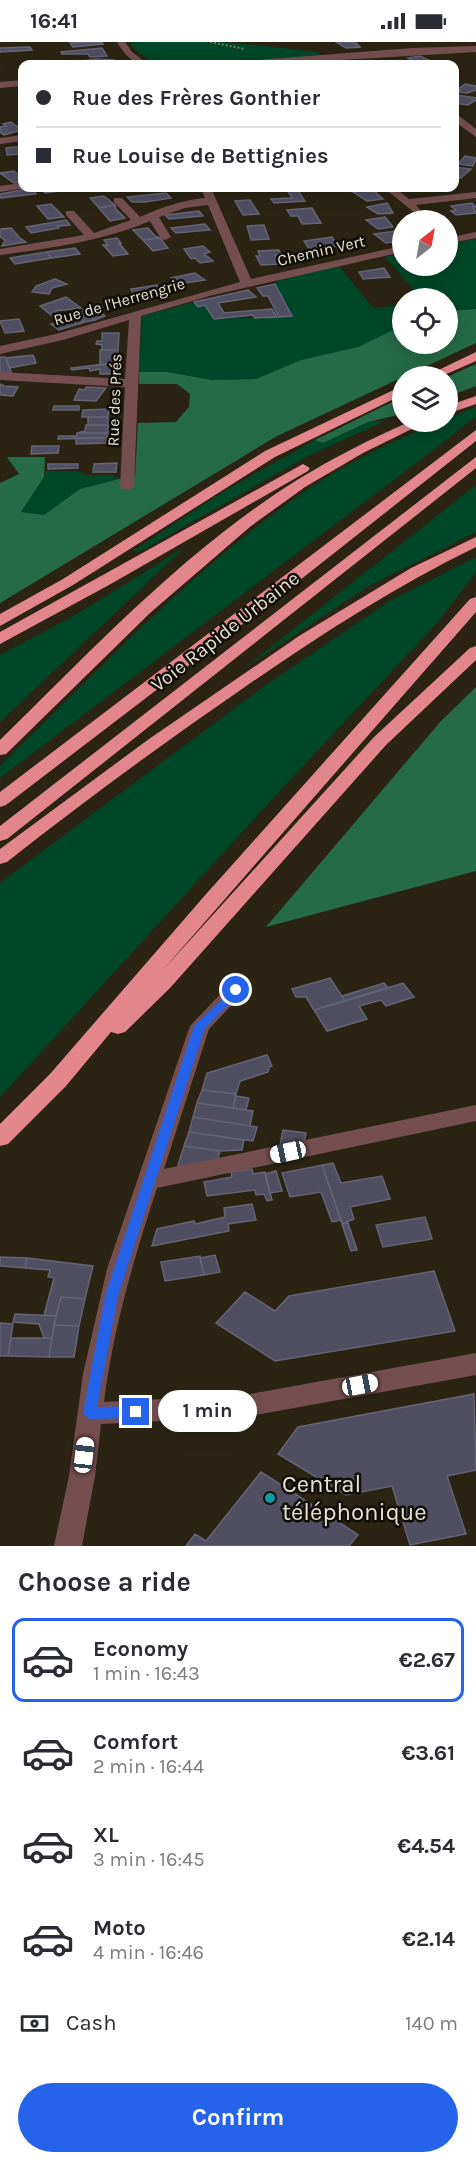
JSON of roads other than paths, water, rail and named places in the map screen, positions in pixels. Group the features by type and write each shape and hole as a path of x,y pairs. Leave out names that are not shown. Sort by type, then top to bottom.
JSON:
{"highway":[{"path":"454,366 476,356"},
{"path":"458,403 476,394"},
{"path":"0,621 68,582 270,454 392,395"},
{"path":"458,405 476,400"},
{"path":"0,639 292,474 392,426"},
{"path":"0,750 181,575 240,525 325,468 399,432"},
{"name":"Voie Rapide Urbaine","path":"0,801 307,567 476,434"},
{"name":"Voie Rapide Urbaine","path":"0,835 476,461"},
{"path":"0,858 168,733 298,644 397,581 476,541"},
{"path":"58,1080 214,897 476,602"},
{"path":"0,1138 58,1080 146,1000 380,741 476,651"}],"street":[{"path":"121,42 129,54 138,60"},
{"path":"301,60 476,49"},
{"path":"445,50 450,60"},
{"path":"0,85 18,83"},
{"path":"459,119 476,134"},
{"path":"0,141 18,139"},
{"path":"0,189 18,187"},
{"path":"208,192 247,284"},
{"path":"394,192 415,210"},
{"path":"407,203 476,195"},
{"path":"118,200 138,221"},
{"path":"0,252 92,237 182,204 211,201"},
{"path":"70,213 92,237"},
{"path":"152,214 165,237"},
{"path":"458,239 476,235"},
{"name":"Chemin Vert","path":"247,284 392,251"},
{"name":"Rue de l'Herrengrie","path":"0,350 59,337 247,284"},
{"name":"Rue des Prés","path":"127,486 135,315"},
{"path":"0,376 131,383"},
{"path":"68,1546 76,1512 89,1413 111,1296 200,1026 236,990"},
{"path":"148,1181 476,1113"},
{"path":"89,1413 245,1406 476,1364"}],"place":[{"name":"Central téléphonique","path":"270,1498"}]}
